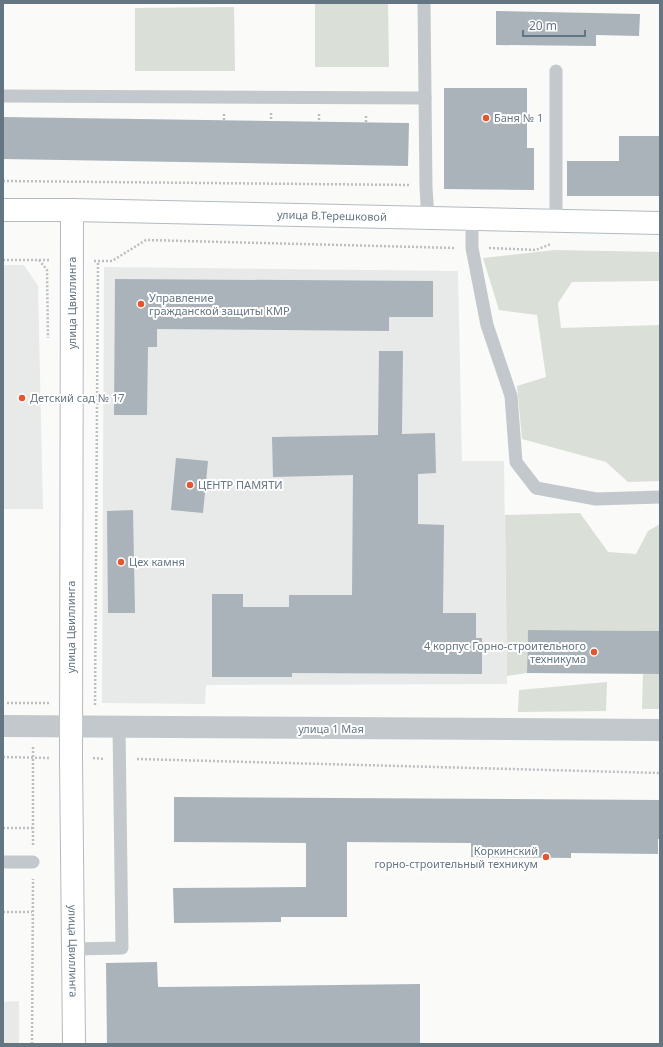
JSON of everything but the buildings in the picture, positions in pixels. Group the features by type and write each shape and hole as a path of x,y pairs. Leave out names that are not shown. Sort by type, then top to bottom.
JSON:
{"street":[{"name":"улица В.Терешковой","path":"3,210 72,210 660,223"},
{"name":"улица Цвиллинга","path":"72,210 71,758 74,1044"},
{"name":"улица 1 Мая","path":"3,726 660,730"}],"lane":[{"path":"424,3 426,188 428,218"},
{"path":"556,71 556,220"},
{"path":"3,96 425,98"},
{"path":"472,219 472,248 487,325 511,396 516,462 536,488 596,499 660,497"},
{"path":"73,948 122,948 119,727"},
{"path":"3,862 33,862"}],"path":[{"path":"3,181 407,184 426,188"},
{"path":"3,260 112,261 146,240 536,250 550,244 558,244"},
{"path":"39,260 47,270 48,341"},
{"path":"3,703 96,705 98,261"},
{"path":"3,757 660,773"},
{"path":"3,828 33,828"},
{"path":"3,912 33,912"}],"shaded area":[{"path":"315,3 388,3 389,67 315,67"},
{"path":"234,7 235,71 135,71 135,8"},
{"path":"555,250 660,252 660,281 572,282 558,303 561,328 660,325 660,481 628,482 606,462 522,439 517,386 546,377 537,315 499,310 483,258"},
{"name":"Детский сад № 17","path":"3,265 24,265 38,286 43,509 3,509"},
{"path":"104,267 458,271 462,461 504,461 507,684 206,685 205,704 102,703"},
{"path":"580,513 608,552 636,554 648,531 660,524 660,631 528,630 527,673 507,676 505,515"},
{"path":"643,674 660,674 660,709 642,709"},
{"path":"607,682 606,711 518,712 519,690"},
{"path":"19,1001 19,1044 3,1044 3,1002"}],"place":[{"name":"Баня № 1","path":"486,118"},
{"name":"Управление гражданской защиты КМР","path":"141,304"},
{"name":"Детский сад № 17","path":"22,398"},
{"name":"ЦЕНТР ПАМЯТИ","path":"190,485"},
{"name":"Цех камня","path":"121,562"},
{"name":"4 корпус Горно-строительного техникума","path":"594,652"},
{"name":"Коркинский горно-строительный техникум","path":"546,857"}]}
